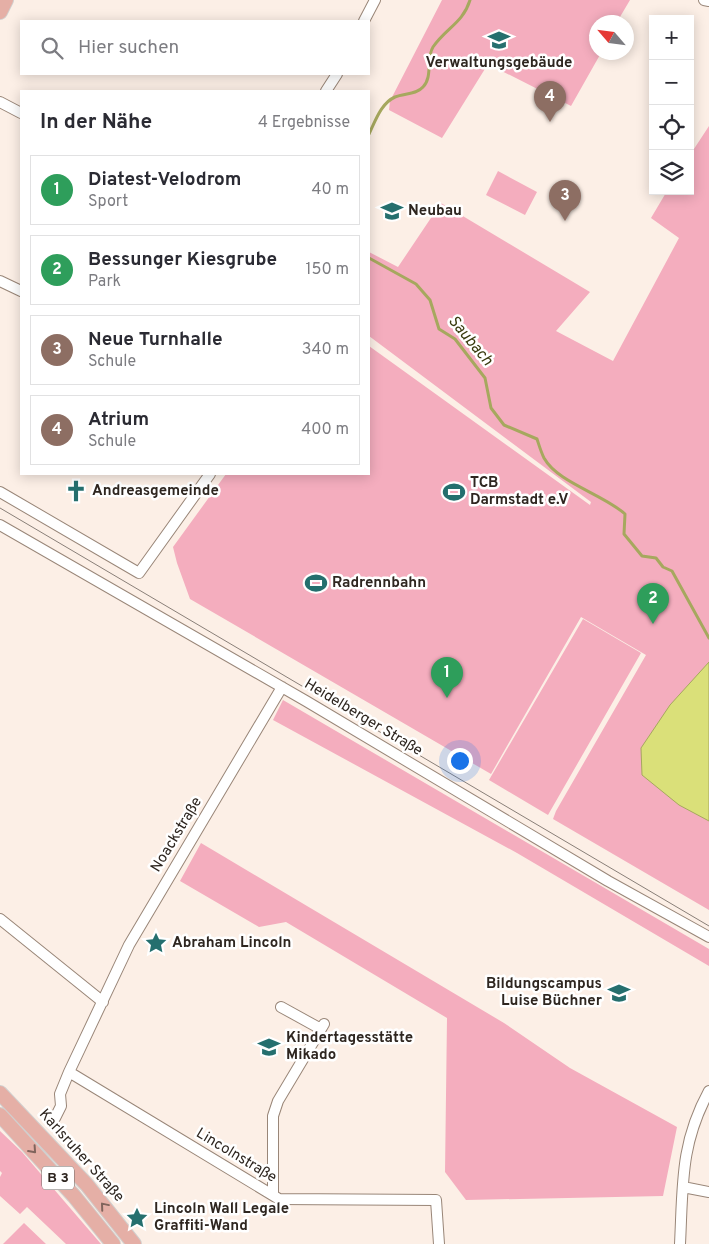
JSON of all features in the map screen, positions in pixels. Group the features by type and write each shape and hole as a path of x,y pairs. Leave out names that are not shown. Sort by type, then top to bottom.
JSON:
{"main road":[{"path":"0,12 6,0"},
{"name":"Karlsruher Straße","path":"0,1093 87,1186 134,1244"},
{"name":"Karlsruher Straße","path":"0,1115 74,1196 113,1244"}],"street":[{"path":"365,20 375,0"},
{"path":"704,0 709,1"},
{"path":"327,90 336,75"},
{"path":"0,102 20,112"},
{"path":"0,281 20,291"},
{"path":"0,492 138,573 209,475"},
{"name":"Heidelberger Straße","path":"0,525 282,687 608,881 709,937"},
{"name":"Noackstraße","path":"55,1118 61,1106 60,1094 69,1072 134,936 282,687"},
{"path":"0,920 103,1002"},
{"path":"273,1195 273,1116 278,1101 323,1027 281,1007"},
{"name":"Lincolnstraße","path":"69,1072 279,1199 436,1200 439,1244"},
{"path":"680,1244 687,1144 691,1129 709,1091"},
{"path":"683,1187 709,1192"}],"shaded area":[{"path":"442,0 630,0 621,15 589,15 589,60 597,60 571,106 488,64 442,138 389,110 390,101"},
{"path":"709,126 709,910 553,819 646,655 581,617 491,774 190,599 173,547 225,475 370,475 370,347 590,505 591,502 370,337 370,253 398,267 441,203 590,292 556,331 613,361 679,238 651,218 665,195 694,195 694,149"},
{"path":"498,171 537,192 525,215 486,195"},
{"path":"583,619 641,653 548,815 489,780"},
{"path":"709,662 709,821 679,805 642,775 641,748 670,705"},
{"path":"283,700 709,949 709,966 517,853 273,720"},
{"path":"201,843 504,1023 570,1068 677,1127 663,1196 466,1200 445,1172 447,1018 286,922 259,927 180,881"},
{"path":"0,1131 22,1152 101,1244 66,1244 27,1207 20,1214 0,1196 0,1177 2,1173 0,1171"},
{"path":"24,1223 46,1244 3,1244"}],"waterway":[{"name":"Saubach","path":"370,132 379,113 390,100 398,96 410,94 423,87 428,78 430,56 433,47 459,20 470,0"},
{"name":"Saubach","path":"370,259 416,284 430,300 439,329 455,339 485,378 491,408 504,425 537,439 544,458 559,474 605,500 625,514 624,534 642,556 656,558 663,567 672,571 709,638"}],"tram line":[{"path":"0,508 709,926"}],"place":[{"name":"Verwaltungsgebäude","path":"499,40"},
{"name":"Atrium","path":"550,122"},
{"name":"Neubau","path":"392,211"},
{"name":"Neue Turnhalle","path":"565,221"},
{"name":"Andreasgemeinde","path":"76,491"},
{"name":"TCB Darmstadt e.V","path":"454,492"},
{"name":"Radrennbahn","path":"316,583"},
{"name":"Bessunger Kiesgrube","path":"653,624"},
{"name":"Diatest-Velodrom","path":"447,698"},
{"name":"Abraham Lincoln","path":"156,943"},
{"name":"Bildungscampus Luise Büchner","path":"619,993"},
{"name":"Kindertagesstätte Mikado","path":"269,1047"},
{"name":"Lincoln Wall Legale Graffiti-Wand","path":"137,1218"}]}
